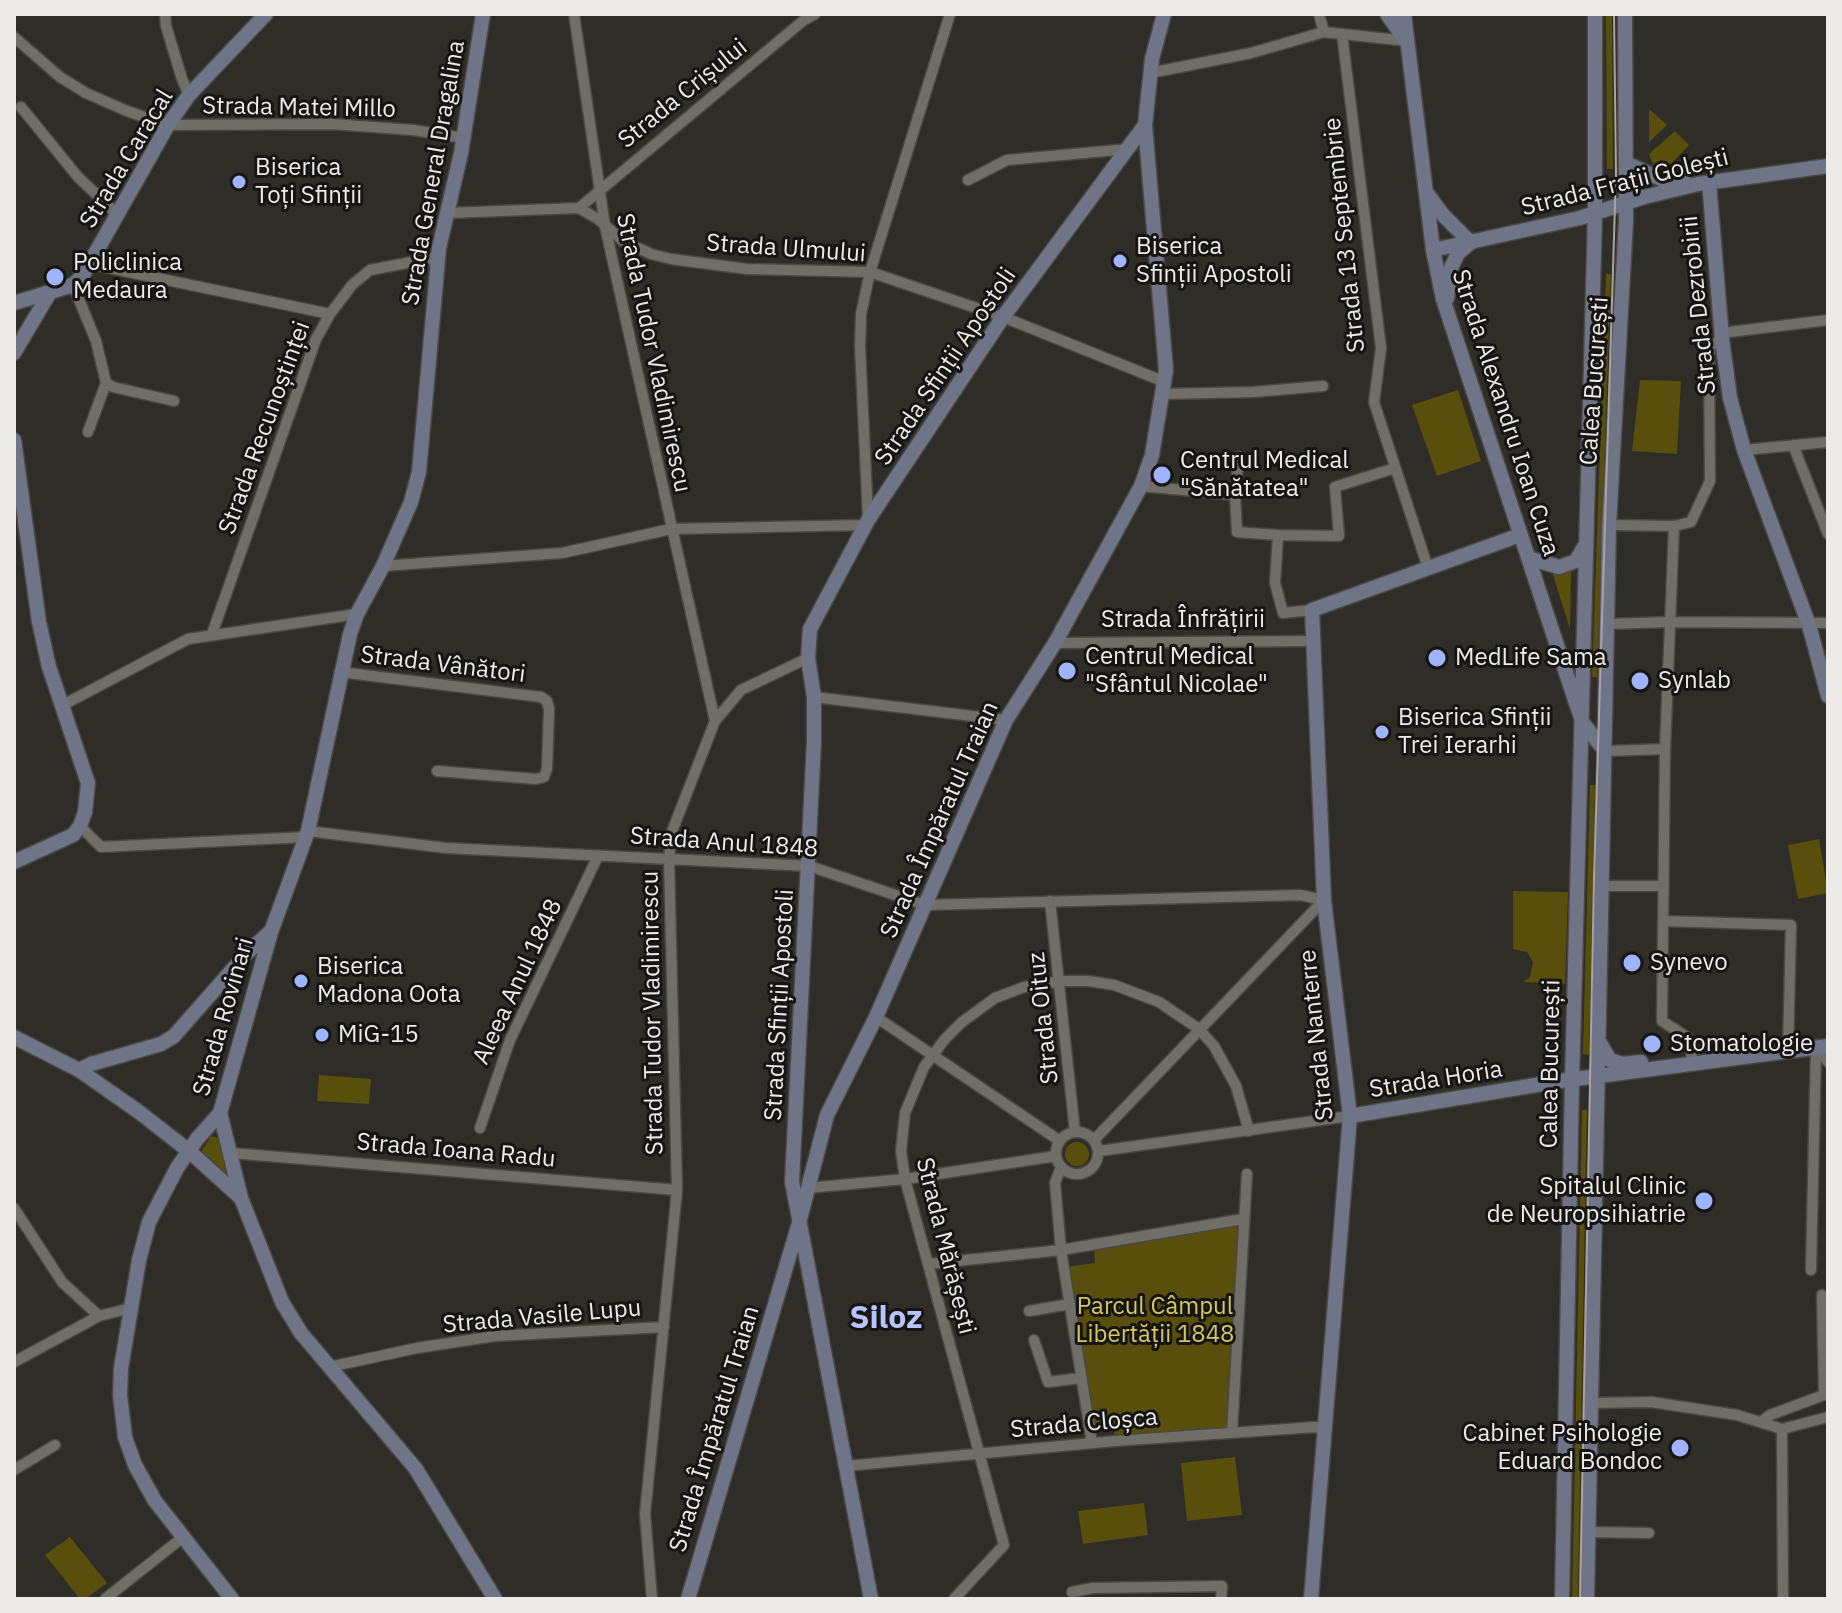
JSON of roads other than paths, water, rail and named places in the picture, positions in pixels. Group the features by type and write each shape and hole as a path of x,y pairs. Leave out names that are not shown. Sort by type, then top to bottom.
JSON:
{"street":[{"path":"165,14 189,95"},
{"name":"Strada Caracal","path":"73,285 90,264 168,125 189,95 266,14"},
{"name":"Strada General Dragalina","path":"79,1070 161,1044 174,1036 247,953 271,932 307,834 340,672 357,614 383,566 411,502 423,455 438,257 464,138 483,14"},
{"name":"Strada Tudor Vladimirescu","path":"574,14 605,226 715,721 671,834 669,859 677,1190 645,1514 652,1599"},
{"name":"Strada Crișului","path":"579,208 804,17 815,14"},
{"path":"383,566 562,553 671,529 867,523 861,314 870,272 950,14"},
{"name":"Strada Împăratul Traian","path":"688,1599 799,1223 827,1115 876,1017 1006,720 1055,643 1141,486 1152,455 1165,388 1166,354 1145,125 1150,73 1164,14"},
{"path":"1319,14 1324,32"},
{"path":"1387,14 1407,41"},
{"name":"Strada Alexandru Ioan Cuza","path":"1404,14 1433,250 1447,311 1583,723"},
{"name":"Calea București","path":"1562,1599 1595,213 1595,14"},
{"name":"Calea București","path":"1587,1599 1609,525 1626,203 1625,14"},
{"path":"1150,73 1225,59 1324,32 1407,41"},
{"name":"Strada 13 Septembrie","path":"1342,34 1381,348 1374,402 1428,568"},
{"name":"Strada Matei Millo","path":"14,37 60,77 86,93 168,125 332,124 413,130 464,138"},
{"path":"21,107 78,177 117,214"},
{"name":"Strada Sfinții Apostoli","path":"871,1599 792,1182 809,866 814,697 808,658 810,629 867,523 1003,317 1145,125"},
{"path":"968,180 1007,160 1128,149"},
{"path":"1626,163 1663,180 1703,183"},
{"name":"Strada Frații Golești","path":"1433,250 1595,213 1703,183 1828,166"},
{"name":"Strada Dezrobirii","path":"1703,183 1730,398 1744,450 1809,625 1828,696"},
{"path":"1426,192 1443,215 1471,243 1458,253 1451,268 1447,311"},
{"path":"447,213 579,208"},
{"name":"Strada Ulmului","path":"579,208 632,246 671,259 747,269 870,272 1003,317 1165,388"},
{"name":"Strada Recunoștinței","path":"212,634 316,339 330,314 352,285 370,270 438,257"},
{"path":"90,264 330,314"},
{"path":"14,303 73,285 96,341 106,383 88,432"},
{"path":"14,353 49,294"},
{"path":"1609,525 1674,526 1691,522 1710,481 1710,346 1721,336 1828,320"},
{"path":"106,383 174,401"},
{"path":"1165,388 1253,392 1323,386"},
{"path":"14,440 39,622 49,667 88,783 88,800 80,826 64,841 14,862"},
{"path":"1744,450 1828,442"},
{"path":"1793,445 1828,534"},
{"path":"1239,457 1235,495 1237,532 1278,535 1339,536 1335,487 1395,468"},
{"path":"1141,486 1235,495"},
{"path":"1598,1038 1610,1060 1619,1064 1680,1058 1692,1063 1688,1038 1662,1021 1665,749 1674,526"},
{"path":"1278,535 1275,583 1283,613 1312,610 1520,535"},
{"path":"1528,558 1555,567 1565,566 1579,558 1586,543"},
{"name":"Strada Nanterre","path":"1311,1599 1350,1116 1324,900 1312,610"},
{"path":"61,706 188,639 357,614"},
{"path":"1607,624 1828,623"},
{"name":"Strada Înfrățirii","path":"1055,643 1312,641"},
{"path":"1559,654 1573,655 1584,648"},
{"path":"715,721 741,690 808,658"},
{"name":"Strada Vânători","path":"340,672 541,697 547,701 547,769 544,777 536,779 437,771"},
{"path":"1584,685 1606,686"},
{"path":"814,697 1006,720"},
{"path":"1583,723 1605,751 1665,749"},
{"name":"Strada Anul 1848","path":"80,826 101,847 283,841 307,834 446,848 809,866 925,905 1300,895 1324,900"},
{"name":"Aleea Anul 1848","path":"480,1128 510,1040 598,856"},
{"path":"1601,886 1663,886"},
{"path":"1096,1146 1083,1133 1075,1132 1060,1141 1056,1156 1061,1167 1073,1174 1086,1173 1096,1164 1096,1146 1199,1029 1324,900"},
{"name":"Strada Oituz","path":"1050,901 1075,1132"},
{"path":"1663,921 1791,925 1788,1051"},
{"name":"Strada Rovinari","path":"232,1599 182,1538 135,1465 125,1437 120,1395 121,1368 139,1260 149,1222 189,1151 220,1113 271,932"},
{"name":"Strada Mărășești","path":"954,1599 1001,1551 1004,1536 978,1452 905,1179 901,1151 905,1113 915,1085 933,1055 970,1015 995,998 1024,987 1061,981 1088,981 1159,1002 1199,1029"},
{"path":"876,1017 1060,1141"},
{"path":"1199,1029 1214,1046 1236,1086 1249,1131"},
{"path":"14,1037 79,1070 139,1112 189,1151 241,1198"},
{"path":"1822,1046 1828,1062"},
{"path":"1811,1270 1822,1046"},
{"name":"Strada Horia","path":"1096,1146 1249,1131 1822,1046"},
{"name":"Strada Rovinari","path":"220,1113 241,1198 282,1302 301,1333 416,1469 495,1599"},
{"name":"Strada Ioana Radu","path":"231,1153 677,1190"},
{"path":"808,1188 905,1179 1056,1156"},
{"path":"1061,1167 1055,1183 1061,1250 1092,1443"},
{"path":"1232,1432 1247,1174"},
{"path":"14,1208 62,1282 99,1316"},
{"path":"928,1264 1061,1250 1243,1219"},
{"path":"1762,1421 1770,1415 1824,1395 1822,1295"},
{"path":"1029,1311 1070,1304"},
{"path":"14,1362 99,1316 131,1308"},
{"name":"Strada Vasile Lupu","path":"329,1367 417,1348 495,1336 664,1327"},
{"path":"1034,1340 1048,1382 1081,1378"},
{"path":"1590,1403 1651,1402 1737,1415 1782,1429 1828,1417"},
{"name":"Strada Cloșca","path":"846,1466 1232,1432 1326,1429"},
{"path":"1782,1429 1783,1599"},
{"path":"14,1470 55,1445"},
{"path":"1587,1532 1649,1533"},
{"path":"105,1599 182,1538"},
{"path":"1072,1592 1093,1588 1120,1593 1222,1586 1221,1599"}],"tram line":[{"path":"1580,1599 1594,876 1616,173 1614,14"}],"place":[{"name":"Biserica Toți Sfinții","path":"239,182"},
{"name":"Biserica Sfinții Apostoli","path":"1120,261"},
{"name":"Policlinica Medaura","path":"55,277"},
{"name":"Centrul Medical \"Sănătatea\"","path":"1162,475"},
{"name":"MedLife Sama","path":"1437,658"},
{"name":"Centrul Medical \"Sfântul Nicolae\"","path":"1067,671"},
{"name":"Synlab","path":"1640,681"},
{"name":"Biserica Sfinții Trei Ierarhi","path":"1382,732"},
{"name":"Synevo","path":"1632,963"},
{"name":"Biserica Madona Oota","path":"301,981"},
{"name":"MiG-15","path":"322,1035"},
{"name":"Stomatologie","path":"1652,1044"},
{"name":"Spitalul Clinic de Neuropsihiatrie","path":"1704,1201"},
{"name":"Cabinet Psihologie Eduard Bondoc","path":"1680,1448"}],"district":[{"name":"Siloz","path":"886,1319"}],"park label":[{"name":"Parcul Câmpul Libertății 1848","path":"1155,1321"}]}
